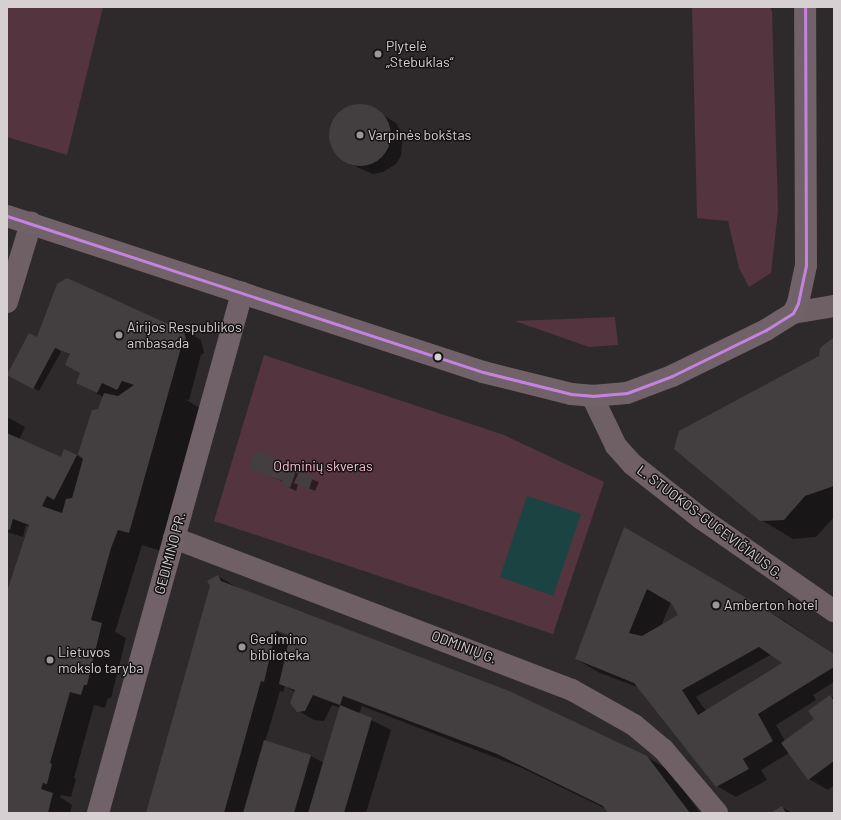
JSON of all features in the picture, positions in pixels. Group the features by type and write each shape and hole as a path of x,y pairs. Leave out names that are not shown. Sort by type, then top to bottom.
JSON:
{"main road":[{"path":"7,216 483,372 553,391 592,396 628,393 649,386 766,330 793,313 798,303 806,266 805,7"},
{"name":"GEDIMINO PR.","path":"98,813 242,293"}],"street":[{"path":"7,302 31,223"},
{"path":"793,313 834,306"},
{"name":"L. STUOKOS-GUCEVIČIAUS G.","path":"592,396 616,446 632,464 702,519 834,611"},
{"name":"ODMINIŲ G.","path":"174,538 572,690 634,725 663,749 717,813"}],"green space":[{"path":"7,7 103,7 67,155 7,137"},
{"path":"692,7 770,7 772,11 778,211 771,273 749,287 739,268 728,221 697,218"},
{"path":"615,317 618,345 589,347 515,321"},
{"name":"Odminių skveras","path":"264,355 504,435 604,482 553,634 214,521"}],"water":[{"path":"527,496 581,514 553,596 500,577"}],"building":[{"name":"Varpinės bokštas","path":"360,104 372,106 382,113 389,123 391,135 389,147 382,157 372,164 360,166 348,164 338,157 331,147 329,135 331,123 338,113 348,106"},
{"path":"67,278 179,329 183,328 186,342 182,344 129,533 118,530 111,548 91,620 102,623 87,685 84,685 81,695 70,692 50,763 52,764 47,784 43,783 41,789 53,793 48,813 7,813 7,591 29,525 13,519 10,530 7,529 7,433 61,457 64,449 77,455 54,500 47,496 42,506 62,513 66,499 72,498 83,459 78,454 92,410 98,409 104,393 118,396 134,385 122,381 117,390 102,383 97,393 76,383 80,373 65,365 70,354 55,348 33,389 7,375 29,333 37,337 57,284"},
{"path":"834,337 834,486 805,496 784,520 760,521 674,449 679,431 819,356 820,348"},
{"path":"255,451 290,464 288,468 296,471 290,488 282,485 283,481 248,469"},
{"path":"299,472 313,477 309,489 294,483"},
{"path":"624,527 762,607 834,654 834,667 758,714 773,741 743,759 749,769 716,787 634,683 575,659","holes":["647,589 671,603 678,615 642,636 629,633","759,647 782,663 698,715 682,690"]},
{"path":"218,575 221,581 509,691 647,756 690,813 608,813 603,806 497,754 343,696 340,705 313,695 305,711 297,712 290,703 295,690 279,684 290,636 276,630 264,682 261,681 224,813 146,813 210,586 207,581"},
{"path":"830,695 834,701 834,761 808,780 781,743 814,719 808,711"},
{"path":"340,705 372,718 344,813 308,813"},
{"path":"264,740 311,755 294,813 243,813"},
{"path":"782,806 786,813 771,813"}],"transit line":[{"path":"7,216 483,372 571,394 592,396 627,393 672,376 766,330 793,313 798,303 806,265 805,7"}],"place":[{"name":"Plytelė „Stebuklas“","path":"378,54"},
{"name":"Varpinės bokštas","path":"360,135"},
{"name":"Airijos Respublikos ambasada","path":"119,335"},
{"name":"Amberton hotel","path":"716,605"},
{"name":"Gedimino biblioteka","path":"242,647"},
{"name":"Lietuvos mokslo taryba","path":"50,660"}]}
